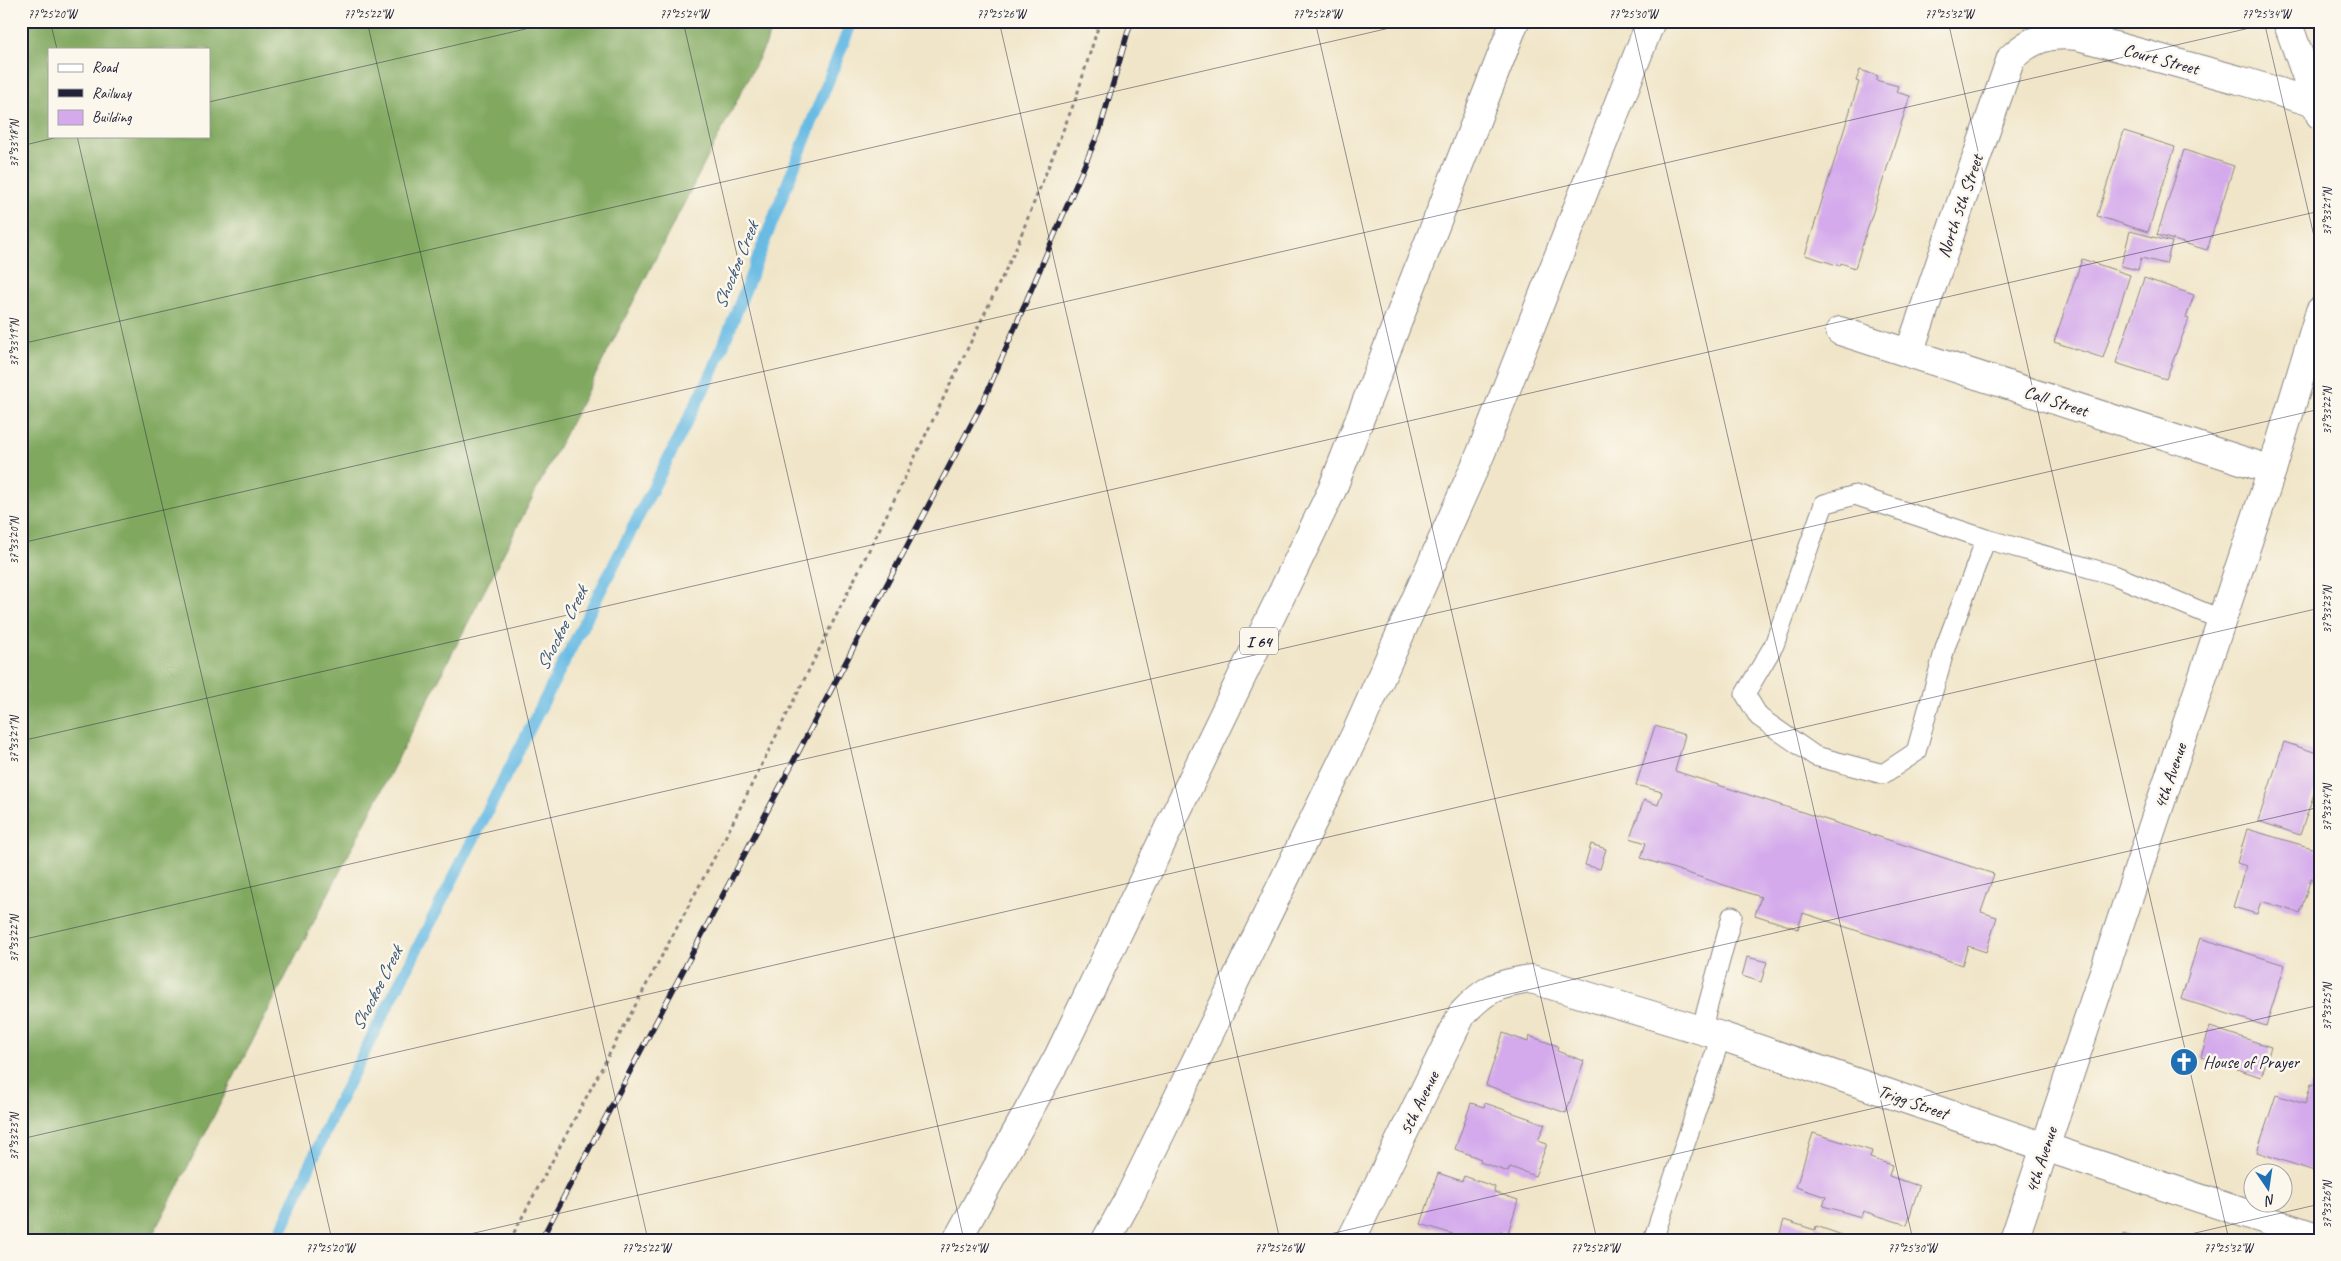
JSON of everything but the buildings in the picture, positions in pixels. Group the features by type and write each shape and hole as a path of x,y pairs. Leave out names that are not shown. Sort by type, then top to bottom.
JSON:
{"main road":[{"name":"I 64","path":"957,1240 1058,1057 1332,490 1515,21"},
{"path":"1106,1240 1129,1198 1356,733 1481,453 1651,21"},
{"path":"2287,21 2318,109"},
{"name":"Court Street","path":"2011,58 2024,46 2040,37 2059,34 2078,36 2240,80 2318,109"},
{"name":"North 5th Street","path":"1909,353 2011,58"},
{"name":"4th Avenue","path":"2014,1240 2272,470 2320,310"},
{"name":"Call Street","path":"1840,331 2272,470"},
{"name":"Trigg Street","path":"1505,983 1531,979 1711,1033 2045,1147 2320,1237"},
{"name":"5th Avenue","path":"1351,1240 1462,1014 1481,994 1505,983"}],"lane":[{"path":"1986,539 1946,645 1916,752 1883,774 1815,756 1759,717 1746,694 1774,645 1824,504 1856,495 1986,539 2114,575 2222,620"},
{"path":"1653,1240 1711,1033 1732,916"}],"path":[{"path":"510,1240 728,832 911,465 1013,255 1076,98 1100,21"}],"green space":[{"path":"21,21 773,21 766,44 150,1240 21,1240"}],"waterway":[{"name":"Shockoe Creek","path":"277,1240 333,1113 713,371 852,21"}],"railway":[{"path":"541,1240 983,402 1100,129 1131,21"}],"place":[{"name":"House of Prayer","path":"2184,1062"}]}
